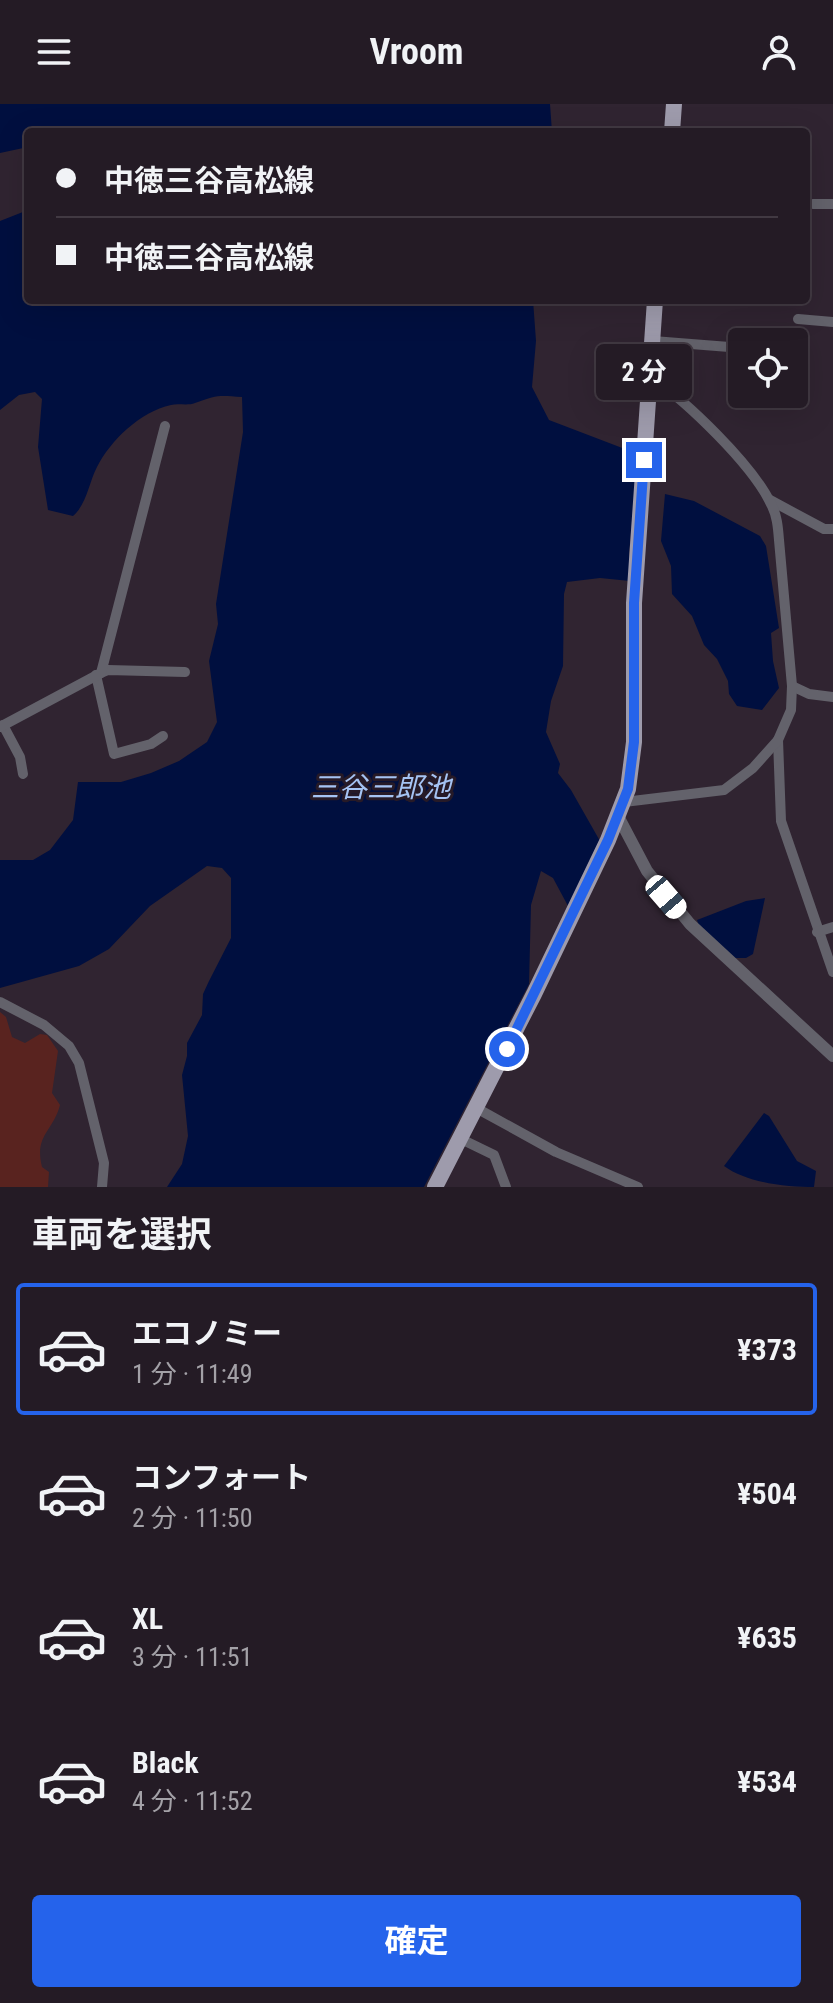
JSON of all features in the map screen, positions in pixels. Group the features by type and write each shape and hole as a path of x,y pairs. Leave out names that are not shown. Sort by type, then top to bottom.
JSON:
{"main road":[{"path":"672,128 674,104"},
{"path":"435,1187 478,1109 621,809 633,762 634,603 655,304"}],"street":[{"path":"813,204 833,204"},
{"path":"798,319 833,322"},
{"path":"653,341 728,347"},
{"path":"651,377 736,454 770,500 776,515 779,540 792,686 791,710 778,740 753,768 724,790 621,809 647,871 682,915 833,1056"},
{"path":"163,736 151,744 114,754 99,674 165,426"},
{"path":"770,500 828,529 833,519"},
{"path":"23,774 20,757 2,726 108,670 185,672"},
{"path":"792,686 809,694 833,697"},
{"path":"778,740 781,821 833,972"},
{"path":"817,932 833,927"},
{"path":"0,1002 44,1025 69,1046 79,1063 104,1163 102,1187"},
{"path":"478,1109 556,1152 638,1187"},
{"path":"461,1139 494,1155 506,1187"}],"shaded area":[{"path":"0,1012 6,1017 12,1037 25,1043 40,1034 47,1035 58,1051 52,1093 60,1105 40,1148 42,1167 49,1172 48,1187 0,1187"}],"water":[{"path":"0,104 550,104 552,128 24,128 24,148 0,153"},
{"name":"三谷三郎池","path":"24,212 24,304 533,304 536,341 532,387 549,420 638,454 629,554 630,581 600,578 567,582 564,594 563,666 551,701 546,732 560,764 558,773 600,841 568,906 553,878 541,871 531,905 529,984 424,1187 167,1187 182,1164 188,1136 182,1075 187,1043 202,1015 203,994 231,938 231,878 222,868 207,866 150,906 109,949 79,966 0,988 0,860 33,860 50,850 73,820 78,782 121,782 179,761 207,742 217,722 209,661 218,624 216,604 243,432 242,397 218,396 159,409 128,428 110,447 97,467 82,505 73,516 48,510 38,447 42,399 35,392 19,395 0,410 0,221"},
{"path":"665,494 694,501 760,536 766,546 779,628 771,633 779,688 762,710 737,706 729,694 728,681 717,659 704,645 692,616 672,594 671,566 661,541"},
{"path":"765,898 753,954 746,958 734,958 700,929 697,920 746,901"},
{"path":"764,1113 769,1116 797,1161 816,1171 814,1187 755,1180 724,1166"}],"route":[{"path":"507,1049 608,840 631,777 634,603 644,460"}]}
